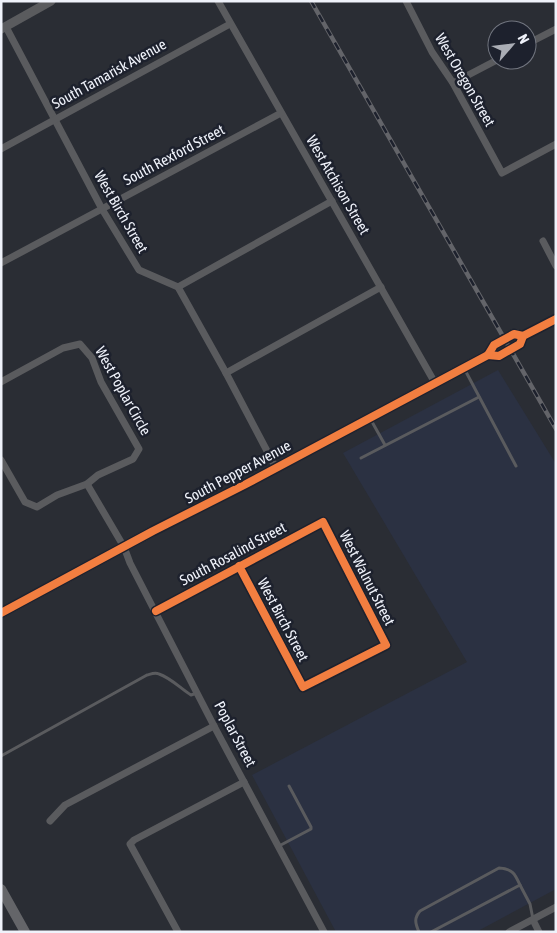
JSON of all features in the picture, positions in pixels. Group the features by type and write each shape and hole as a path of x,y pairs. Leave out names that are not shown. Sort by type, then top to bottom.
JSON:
{"main road":[{"name":"South Pepper Avenue","path":"1,613 488,354 499,356 520,344 523,336 556,320"},
{"path":"1,889 25,932"}],"street":[{"path":"4,28 51,1"},
{"name":"West Atchison Street","path":"218,1 435,383"},
{"name":"West Oregon Street","path":"406,1 432,52 453,83 502,173 556,144"},
{"name":"South Tamarisk Avenue","path":"1,149 230,24"},
{"name":"West Birch Street","path":"4,28 102,209 139,270 178,288"},
{"path":"537,39 556,29"},
{"path":"453,83 487,65"},
{"name":"South Rexford Street","path":"1,263 281,113"},
{"path":"276,468 226,373 178,288 332,201"},
{"path":"543,241 556,266"},
{"path":"226,373 380,287"},
{"name":"West Poplar Circle","path":"1,382 63,348 80,344 92,358 101,382 139,449 133,459 98,475 87,484 57,496 37,507 25,502 1,460"},
{"name":"Poplar Street","path":"87,484 124,547 130,563 214,726 324,932"},
{"name":"South Rosalind Street","path":"156,611 323,522"},
{"name":"West Walnut Street","path":"303,687 386,646 323,522"},
{"name":"West Birch Street","path":"239,566 303,687"},
{"path":"50,820 65,805 214,726"},
{"path":"178,932 130,844 134,840 244,782"},
{"path":"509,932 556,907"},
{"path":"533,920 539,932"}],"lane":[{"path":"464,368 516,466"},
{"path":"362,458 479,397"},
{"path":"370,417 385,446"},
{"path":"1,756 152,673 158,674 180,686 191,695 198,693"},
{"path":"279,847 311,829 289,786"},
{"path":"419,932 415,924 416,915 420,911 500,868 507,869 514,874 530,904 533,920"},
{"path":"431,932 520,886"}],"shaded area":[{"path":"498,370 556,464 556,889 476,932 336,932 252,775 467,662 343,453"}],"railway":[{"path":"311,1 556,429"}],"cycle path":[{"path":"488,355 499,356 520,344 523,336 556,319"},
{"path":"1,613 488,355 494,345 514,334 523,336"},
{"path":"156,611 323,522 386,645 303,687 239,566"}]}
